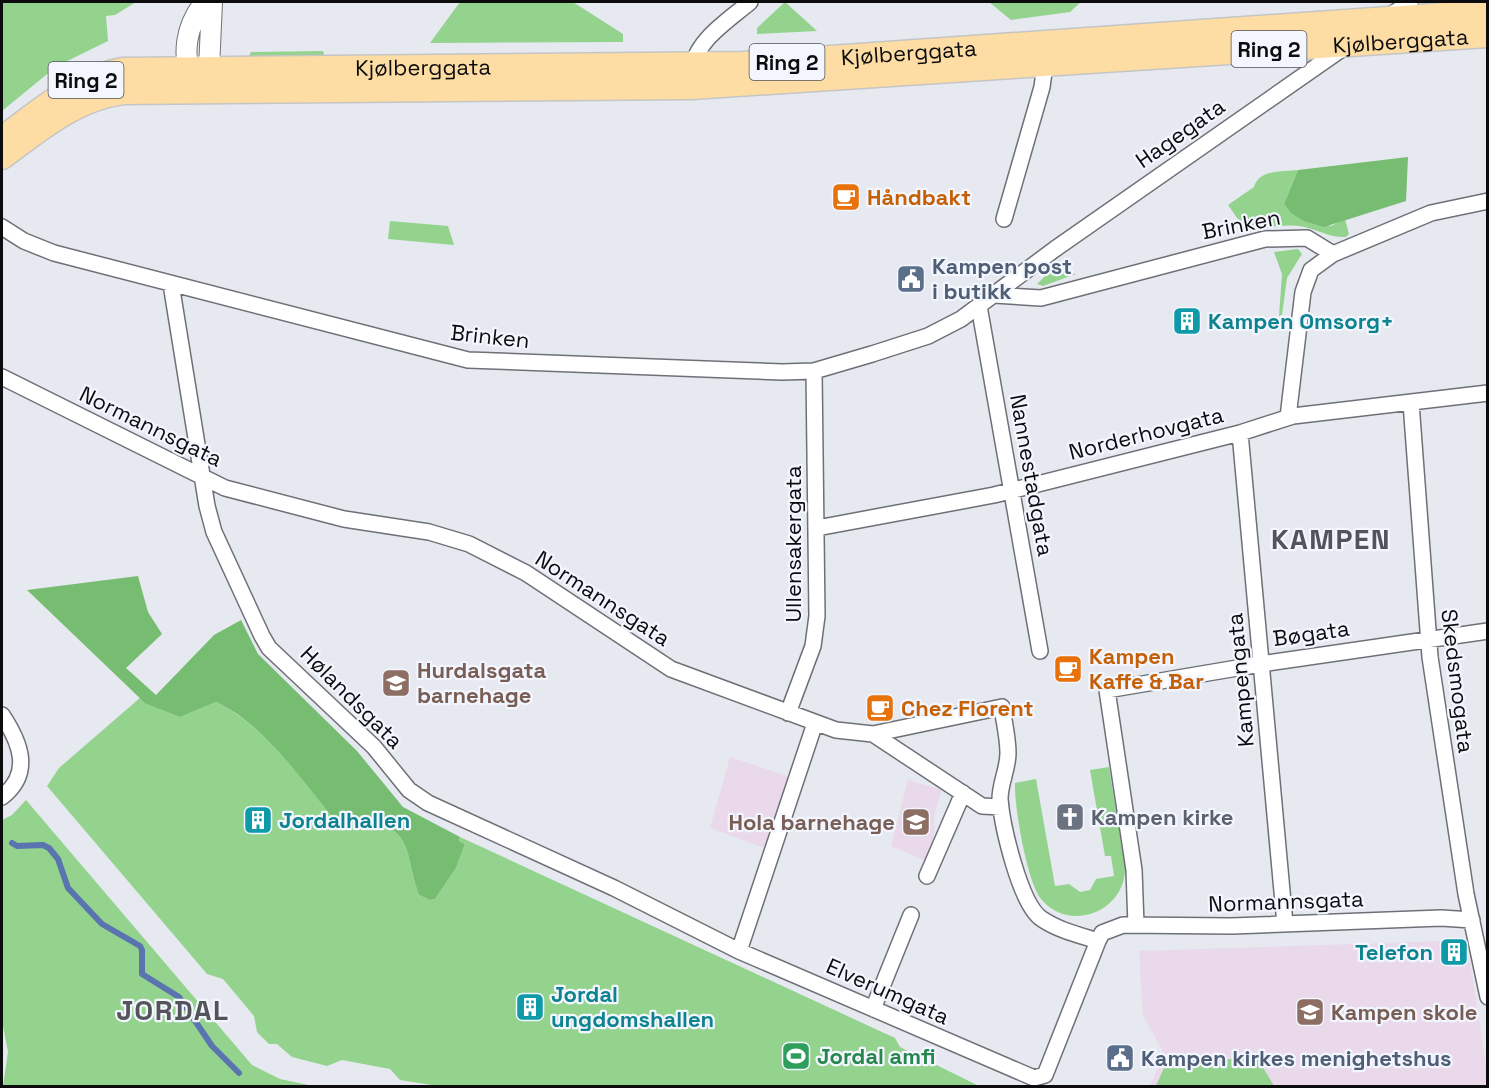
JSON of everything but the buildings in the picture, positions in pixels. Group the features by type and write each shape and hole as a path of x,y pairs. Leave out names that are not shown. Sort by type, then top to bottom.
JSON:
{"main road":[{"name":"Kjølberggata","path":"198,69 692,77 962,51 1488,12"},
{"name":"Kjølberggata","path":"197,92 1045,65 1488,35"},
{"name":"Ring 2","path":"2,139 63,94 89,79 122,70 198,69"},
{"name":"Ring 2","path":"2,157 58,116 94,98 123,92 197,92"}],"street":[{"path":"198,69 190,26 204,2"},
{"path":"197,92 198,69 212,2"},
{"path":"692,77 703,44 750,2"},
{"name":"Hagegata","path":"979,306 1055,249 1410,2"},
{"path":"1004,219 1042,87 1045,65"},
{"path":"1288,417 1305,284 1311,270 1333,254 1431,213 1488,201"},
{"name":"Brinken","path":"2,227 39,248 468,360 783,372 814,371 928,336 979,306"},
{"name":"Brinken","path":"994,295 1041,298 1265,238 1307,238 1333,254"},
{"name":"Hølandsgata","path":"171,284 202,478 214,532 269,648 374,747 410,790 443,811 614,888 739,951"},
{"name":"Nannestadgata","path":"979,306 1040,651"},
{"name":"Ullensakergata","path":"788,713 816,632 814,371"},
{"name":"Normannsgata","path":"2,377 225,488 345,519 429,532 469,544 526,573 671,669 815,723 849,733 873,734 982,806 1001,807"},
{"name":"Norderhovgata","path":"817,528 1012,490 1240,433 1288,417 1488,393"},
{"name":"Skedsmogata","path":"1411,403 1428,640 1466,894 1488,997"},
{"name":"Kampengata","path":"1240,433 1285,924"},
{"name":"Bøgata","path":"1136,924 1134,870 1107,690 1261,664 1488,631"},
{"path":"873,734 1002,708 1008,755 1000,790 1001,807 1019,882 1033,911 1041,919 1065,931 1100,937"},
{"path":"2,715 16,736 20,752 20,768 16,781 2,797"},
{"path":"739,951 815,723"},
{"path":"927,876 963,793"},
{"path":"873,1009 912,915"},
{"name":"Normannsgata","path":"1100,937 1112,927 1136,924 1221,926 1441,918 1472,920"},
{"name":"Elverumgata","path":"739,951 1034,1078 1045,1075 1100,937"}],"shaded area":[{"path":"730,757 789,777 765,848 710,828"},
{"name":"Hola barnehage","path":"908,780 942,790 934,816 935,828 929,862 891,846"},
{"name":"Kampen skole","path":"1444,941 1450,944 1457,963 1470,962 1487,1071 1487,1086 1150,1086 1164,1054 1143,1015 1139,951"}],"green space":[{"path":"2,2 136,2 115,15 106,16 108,41 57,66 2,111"},
{"path":"460,2 573,2 623,34 623,42 430,43"},
{"path":"785,2 817,31 757,34 757,28"},
{"path":"989,2 1081,2 1070,12 1011,20"},
{"path":"323,51 325,58 248,58 251,52"},
{"path":"1408,157 1406,201 1324,227 1304,221 1291,213 1284,204 1298,170"},
{"path":"1298,170 1284,204 1291,213 1331,226 1345,219 1349,234 1346,237 1290,226 1247,232 1228,205 1254,187 1257,181 1266,174"},
{"path":"390,221 448,226 454,245 388,239"},
{"path":"1298,249 1302,254 1287,278 1282,315 1279,316 1282,274 1274,252"},
{"path":"1066,265 1069,273 1076,274 1043,286 1037,284 1046,275"},
{"path":"138,576 148,612 162,634 126,668 156,695 214,635 241,620 258,654 357,751 403,807 460,837 459,841 465,844 456,868 435,899 430,900 419,895 405,845 392,829 363,815 342,829 300,776 268,741 234,712 216,702 180,717 146,704 27,590"},
{"path":"141,697 146,704 180,717 216,702 234,712 285,758 342,828 363,815 392,829 405,845 419,895 430,900 435,899 456,868 465,844 459,841 460,837 895,1038 900,1047 979,1086 438,1086 400,1080 390,1069 342,1060 327,1066 292,1057 277,1044 269,1044 257,1032 254,1016 223,979 207,974 47,786 59,768"},
{"path":"1109,767 1125,866 1123,882 1117,895 1107,905 1081,916 1067,915 1053,909 1041,899 1036,890 1022,843 1015,783 1036,779 1055,886 1069,884 1080,892 1090,890 1096,879 1114,876 1111,856 1105,856 1090,770"},
{"path":"26,800 252,1065 280,1079 313,1086 3,1086 8,1052 2,1021 2,820 12,815"},
{"path":"1263,1058 1264,1069 1274,1086 1156,1086 1167,1061"}],"waterway":[{"path":"12,843 17,846 43,845 49,848 58,859 68,888 102,924 140,946 142,974 179,997 212,1046 239,1073"}],"place":[{"name":"Håndbakt","path":"846,197"},
{"name":"Kampen post i butikk","path":"911,279"},
{"name":"Kampen Omsorg+","path":"1187,321"},
{"name":"Kampen Kaffe & Bar","path":"1068,669"},
{"name":"Hurdalsgata barnehage","path":"396,683"},
{"name":"Chez Florent","path":"880,708"},
{"name":"Kampen kirke","path":"1070,817"},
{"name":"Jordalhallen","path":"258,820"},
{"name":"Hola barnehage","path":"916,822"},
{"name":"Telefon","path":"1454,952"},
{"name":"Jordal ungdomshallen","path":"530,1007"},
{"name":"Kampen skole","path":"1310,1012"},
{"name":"Jordal amfi","path":"796,1056"},
{"name":"Kampen kirkes menighetshus","path":"1120,1058"}],"district":[{"name":"KAMPEN","path":"1331,539"},
{"name":"JORDAL","path":"173,1010"}]}
